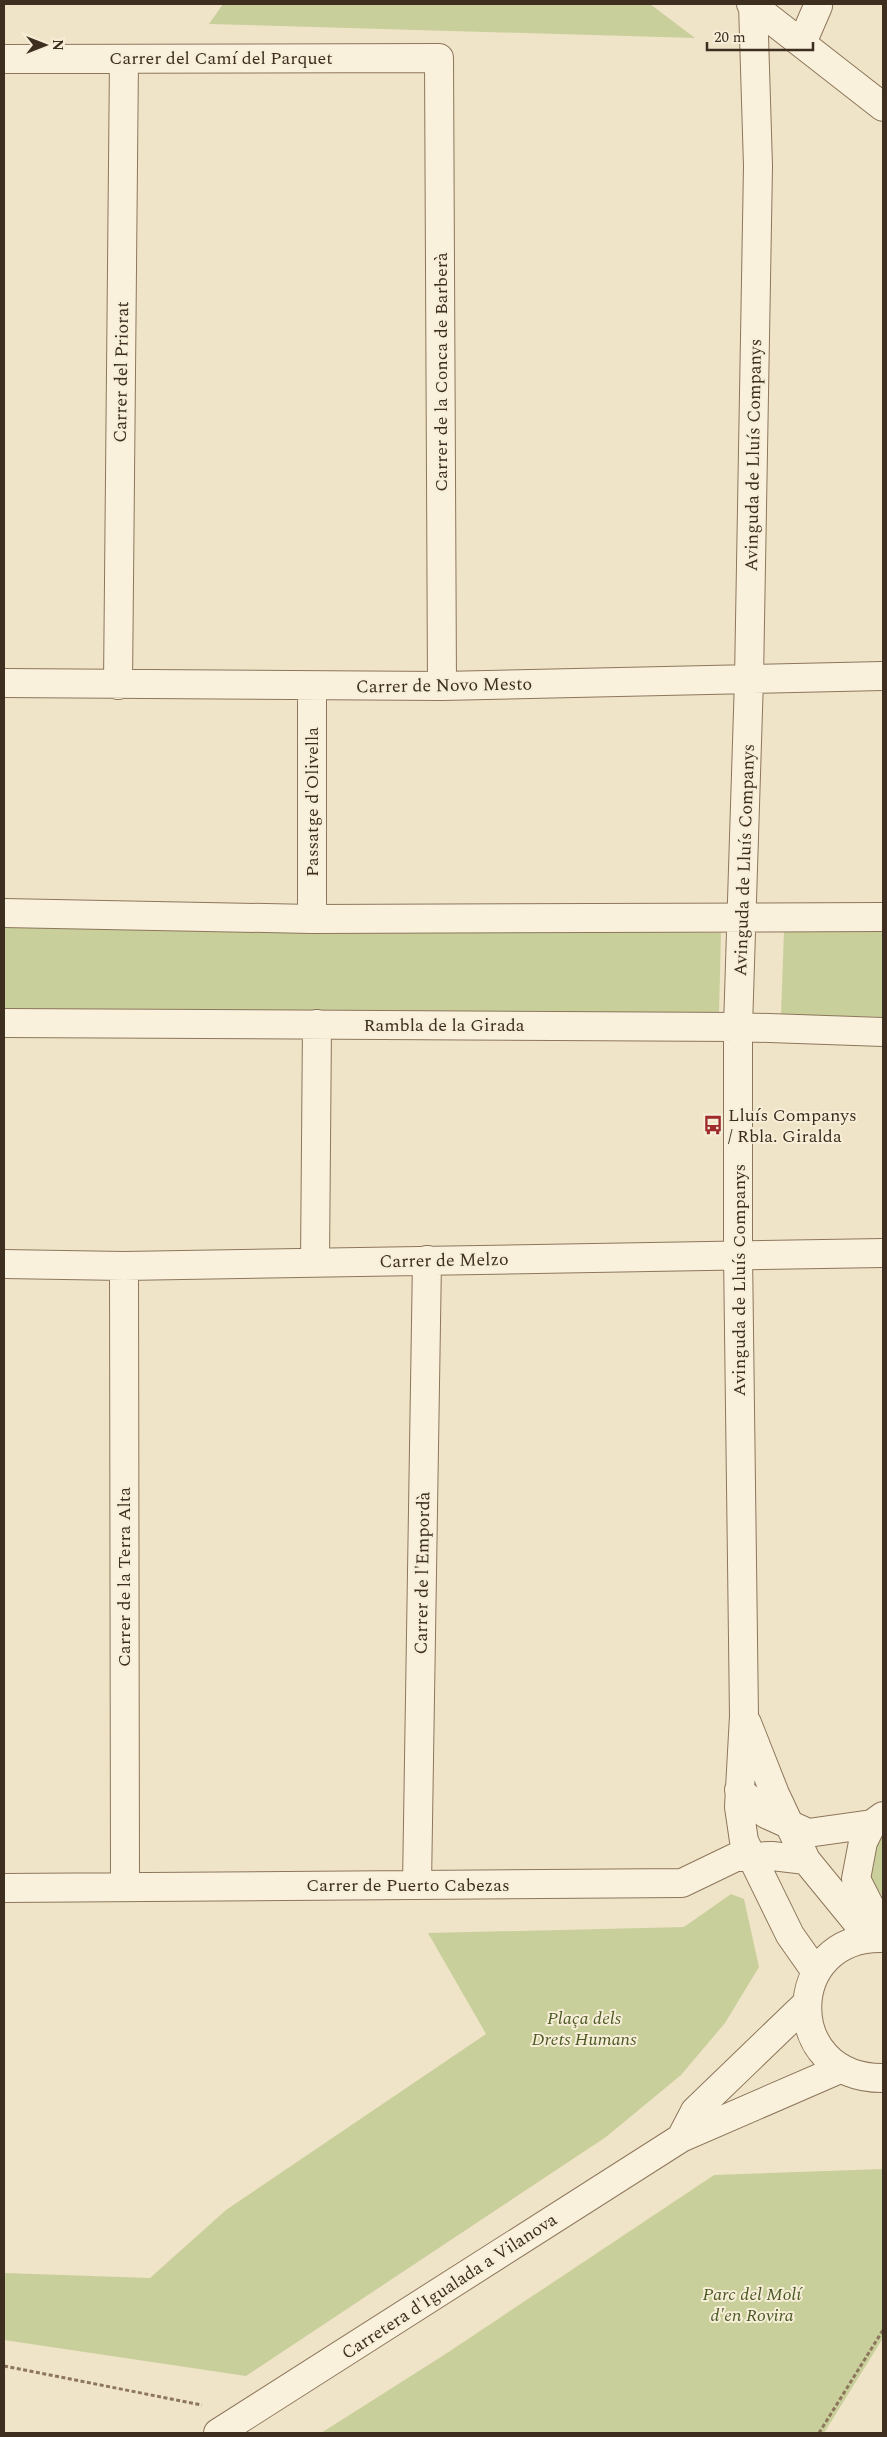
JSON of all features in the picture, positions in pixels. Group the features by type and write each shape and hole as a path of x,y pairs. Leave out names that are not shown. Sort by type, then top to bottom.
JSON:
{"street":[{"path":"752,4 883,107"},
{"name":"Avinguda de Lluís Companys","path":"752,4 758,166 750,679 738,1028 738,1254 744,1716 739,1807 744,1841 790,1935 816,1972"},
{"path":"802,43 818,6"},
{"name":"Carrer del Camí del Parquet","path":"4,59 439,58"},
{"name":"Carrer de la Conca de Barberà","path":"439,58 442,686"},
{"name":"Carrer del Priorat","path":"118,685 124,59"},
{"name":"Carrer de Novo Mesto","path":"4,683 442,686 883,676"},
{"name":"Passatge d'Olivella","path":"312,686 312,919"},
{"path":"4,913 312,919 742,919 883,917"},
{"name":"Rambla de la Girada","path":"4,1023 738,1028 883,1032"},
{"path":"315,1262 317,1024"},
{"name":"Carrer de Melzo","path":"4,1264 124,1266 883,1253"},
{"name":"Carrer de l'Empordà","path":"417,1885 427,1260"},
{"name":"Carrer de la Terra Alta","path":"124,1266 125,1887"},
{"name":"Avinguda de Lluís Companys","path":"744,1716 789,1825 806,1860 878,1936"},
{"path":"740,1790 766,1814 808,1833 878,1820"},
{"path":"878,1820 864,1842 856,1879 878,1936 851,1942 831,1954 816,1972 809,1988 806,2004 808,2023 814,2041 825,2056 840,2068 860,2077 883,2078"},
{"name":"Carrer de Puerto Cabezas","path":"4,1888 682,1883 736,1857 772,1856 806,1860"},
{"path":"681,2138 695,2111 806,2004"},
{"name":"Carretera d'Igualada a Vilanova","path":"218,2433 681,2138 840,2068"}],"path":[{"path":"819,2433 883,2330"},
{"path":"4,2366 248,2414"}],"green space":[{"path":"223,4 650,4 695,38 209,24"},
{"path":"4,924 721,933 719,1014 4,1009"},
{"path":"883,929 883,1017 781,1015 784,930"},
{"path":"883,1835 883,1897 865,1870"},
{"name":"Plaça dels Drets Humans","path":"731,1894 744,1899 759,1967 725,2023 681,2075 606,2137 246,2376 4,2340 4,2273 150,2278 226,2210 486,2034 428,1933 684,1927"},
{"name":"Parc del Molí d'en Rovira","path":"883,2169 883,2338 824,2433 321,2433 444,2355 714,2175"}],"place":[{"name":"Lluís Companys / Rbla. Giralda","path":"713,1125"}]}
